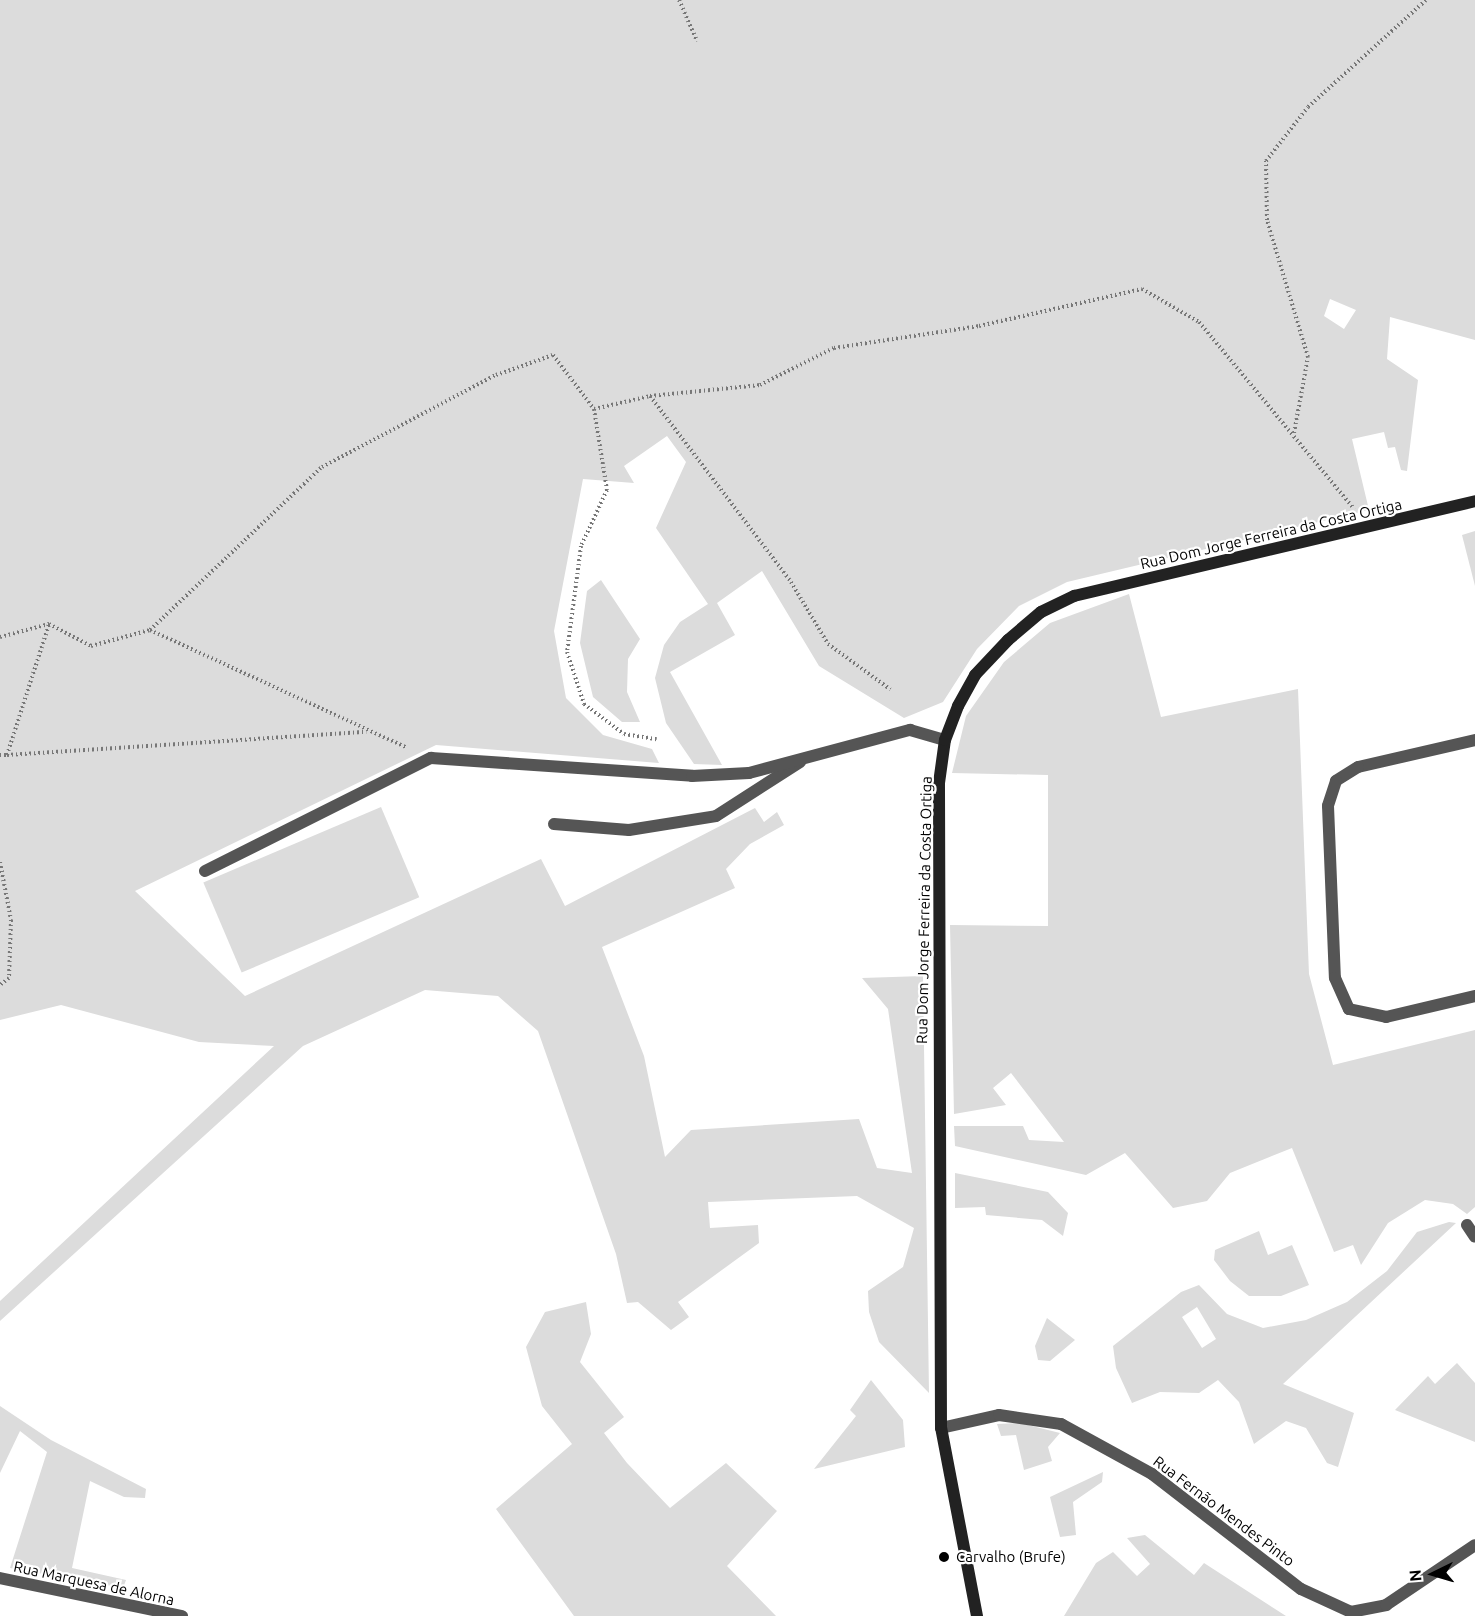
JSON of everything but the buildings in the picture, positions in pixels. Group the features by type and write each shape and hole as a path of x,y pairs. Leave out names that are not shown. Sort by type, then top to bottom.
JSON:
{"street":[{"name":"Rua Dom Jorge Ferreira da Costa Ortiga","path":"977,1616 941,1428 938,841 945,740 975,675 1041,612 1074,596 1475,501"},
{"path":"205,871 431,758 692,776 800,762 910,730 945,740"},
{"path":"1475,740 1358,767 1336,781 1328,806 1335,978 1349,1009 1386,1017 1475,996"},
{"path":"554,824 629,830 716,816 800,762"},
{"path":"1467,1225 1475,1237"},
{"name":"Rua Fernão Mendes Pinto","path":"941,1428 999,1414 1061,1424 1152,1474 1301,1589 1351,1612 1386,1605 1475,1545"},
{"name":"Rua Marquesa de Alorna","path":"0,1578 182,1616"}],"path":[{"path":"678,0 697,41"},
{"path":"1294,433 1308,357 1267,220 1266,161 1308,107 1426,0"},
{"path":"594,409 650,396 760,386 834,348 979,326 1142,289 1199,322 1294,433 1365,527"},
{"path":"0,637 49,624 91,646 150,630 322,467 496,375 553,355 594,409 607,490 581,546 567,652 584,704 624,734 657,739"},
{"path":"650,396 791,582 828,644 890,689"},
{"path":"7,755 49,624"},
{"path":"150,630 431,758"},
{"path":"0,755 368,731"},
{"path":"0,862 11,920 9,978 0,985"}],"shaded area":[{"path":"0,0 1475,0 1475,340 1390,317 1387,359 1418,380 1407,471 1401,470 1395,447 1388,448 1384,432 1352,439 1369,510 1067,582 1019,606 977,649 943,702 904,718 819,666 762,571 717,603 735,635 670,672 722,765 694,764 666,723 655,678 664,645 680,622 708,604 656,528 686,462 667,436 624,466 634,483 583,479 554,631 566,698 603,735 652,749 659,763 436,745 135,891 245,996 541,859 565,906 755,808 764,822 777,812 784,825 750,844 726,869 735,888 602,947 644,1056 665,1157 691,1130 859,1119 877,1168 912,1173 888,1009 862,978 923,976 929,1393 879,1342 869,1312 868,1291 903,1267 914,1228 857,1196 708,1202 710,1228 758,1225 759,1243 678,1302 689,1317 671,1330 638,1302 627,1303 616,1254 538,1031 498,996 425,990 303,1046 0,1321 0,1301 274,1046 199,1042 61,1005 0,1020","holes":["1330,299 1356,310 1344,329 1324,316"]},
{"path":"1475,531 1475,586 1462,535"},
{"path":"601,580 640,639 628,659 627,692 640,722 622,722 593,697 580,643 587,591"},
{"path":"1129,594 1161,717 1298,689 1309,974 1333,1065 1475,1030 1475,1207 1467,1214 1453,1204 1425,1200 1388,1223 1361,1265 1353,1245 1334,1252 1292,1148 1230,1173 1207,1201 1173,1208 1125,1153 1086,1175 955,1146 954,1126 1023,1126 1029,1140 1064,1142 1011,1073 993,1088 1006,1105 954,1114 950,925 1048,926 1048,775 952,773 966,716 1004,662 1050,623"},
{"path":"381,807 419,897 242,973 203,882"},
{"path":"955,1173 1048,1192 1068,1213 1063,1236 1042,1220 986,1215 985,1207 955,1208"},
{"path":"1449,1222 1456,1223 1283,1384 1354,1413 1338,1467 1327,1463 1306,1428 1286,1421 1254,1444 1239,1402 1218,1380 1199,1393 1160,1392 1132,1403 1116,1368 1113,1346 1181,1292 1199,1285 1227,1314 1263,1328 1306,1320 1347,1302 1387,1271 1417,1232","holes":["1197,1307 1216,1339 1202,1348 1182,1317"]},
{"path":"1259,1231 1268,1255 1292,1245 1309,1285 1281,1296 1249,1296 1230,1281 1214,1260 1215,1250"},
{"path":"586,1302 591,1334 580,1362 624,1417 604,1433 627,1463 670,1508 726,1463 777,1511 727,1566 776,1616 574,1616 496,1509 572,1444 542,1406 526,1347 545,1312"},
{"path":"1047,1318 1075,1340 1050,1361 1038,1360 1035,1346"},
{"path":"1457,1363 1475,1383 1475,1442 1395,1410 1428,1376 1435,1384"},
{"path":"871,1380 903,1420 905,1447 814,1469 856,1416 850,1410"},
{"path":"0,1406 51,1440 146,1489 145,1498 124,1497 90,1481 72,1568 126,1580 123,1588 10,1568 47,1452 20,1431 0,1473"},
{"path":"1020,1423 1060,1433 1048,1447 1052,1461 1024,1470 1016,1435 1001,1436 997,1424"},
{"path":"1103,1472 1102,1482 1073,1502 1076,1535 1060,1537 1050,1497"},
{"path":"1145,1535 1194,1575 1204,1563 1286,1616 1064,1616 1096,1563 1113,1552 1137,1576 1150,1564 1127,1538"}],"place":[{"name":"Carvalho (Brufe)","path":"944,1557"}]}
